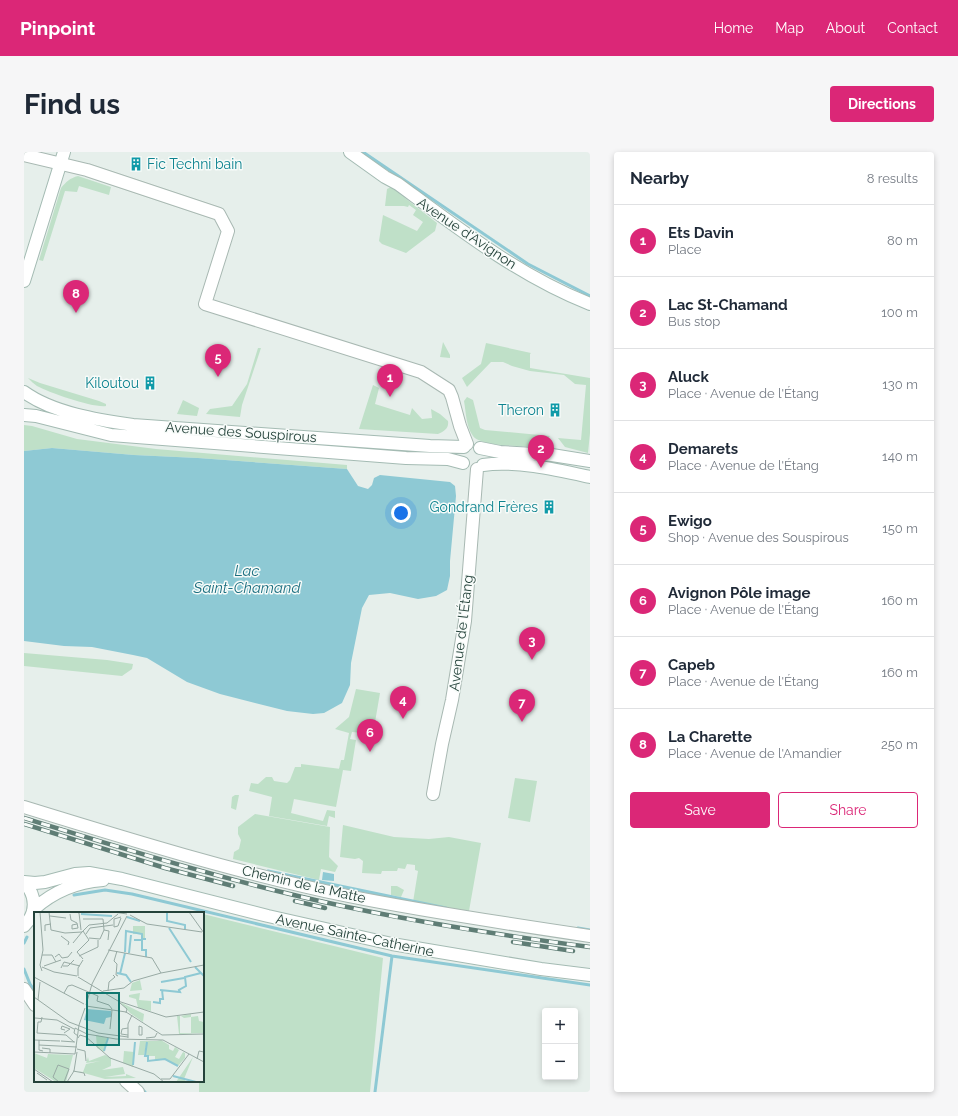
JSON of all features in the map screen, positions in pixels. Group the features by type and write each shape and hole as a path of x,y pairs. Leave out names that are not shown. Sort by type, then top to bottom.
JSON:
{"main road":[{"path":"24,281 64,152"},
{"name":"Avenue d'Avignon","path":"350,152 506,261 572,297 590,304"},
{"path":"24,155 87,170 219,214 228,231 204,304 421,372 449,390 465,445 460,454 463,463 468,468 480,467 492,463 516,465 590,477"},
{"name":"Avenue des Souspirous","path":"24,392 33,399 44,404 107,422 430,446 465,445"},
{"name":"Avenue des Souspirous","path":"24,415 36,416 84,429 119,436 406,458 448,459 463,463"},
{"path":"465,445 474,444 480,448 500,452 552,455 590,461"},
{"path":"480,448 485,457 480,467"},
{"name":"Avenue de l'Étang","path":"433,794 452,700 465,621 480,467"},
{"name":"Chemin de la Matte","path":"24,807 165,850 348,896 503,924 590,936"},
{"path":"24,882 45,882 75,874 89,873 122,879"},
{"path":"34,909 42,902 73,885 90,881 122,879"},
{"name":"Avenue Sainte-Catherine","path":"122,879 268,916 384,943 590,975"},
{"path":"24,882 32,894 34,902 34,909 31,918 24,926"},
{"path":"24,989 34,1004"},
{"path":"24,999 34,1005"},
{"path":"127,1082 138,1092"}],"green space":[{"path":"78,176 111,187 109,195 79,186 77,192 65,191 43,261 39,260 61,188 68,180"},
{"path":"391,187 437,223 435,231 406,253 382,244 379,241 383,215 417,231 423,222 413,215 416,210 409,205 408,207 385,206 387,189"},
{"path":"443,342 450,355 450,358 440,357"},
{"path":"486,343 531,353 530,368 590,378 590,433 588,453 565,447 558,438 581,440 586,385 575,384 564,375 530,371 503,362 491,362 467,387 462,378 481,364"},
{"path":"258,348 261,348 242,405 240,417 206,414 210,409 232,406 247,384"},
{"path":"28,378 99,401 106,404 106,406 92,405 61,396 37,386"},
{"path":"373,385 379,388 375,404 410,415 412,408 422,419 432,418 431,409 448,421 447,427 438,434 359,429"},
{"path":"467,397 473,400 480,428 485,430 550,436 539,447 494,444 478,440 473,436 468,424 464,401"},
{"path":"183,400 199,408 197,416 177,414"},
{"path":"24,425 77,439 156,449 347,465 347,469 52,448 24,451"},
{"path":"24,653 107,660 133,664 132,669 122,676 24,666"},
{"path":"356,689 380,693 373,734 352,732 350,739 356,740 351,771 343,770 336,807 294,799 291,813 323,821 327,810 335,811 335,818 329,816 327,826 269,816 272,797 249,791 251,783 258,784 266,777 272,777 274,781 287,783 290,780 295,767 301,767 301,764 339,769 341,760 344,760 349,733 335,729 349,717"},
{"path":"515,778 537,781 530,822 508,818"},
{"path":"239,795 236,810 231,808 232,797"},
{"path":"255,814 330,827 329,857 338,866 335,872 321,869 319,880 233,859 234,852 239,849 241,840 238,834 238,827"},
{"path":"343,825 394,837 429,839 449,837 481,843 469,911 413,902 418,871 415,870 415,865 407,864 405,869 398,868 397,871 382,871 381,874 362,873 363,861 359,858 355,859 340,857"},
{"path":"391,886 397,886 404,890 401,897 391,895"},
{"path":"204,914 383,958 370,1092 199,1092 199,1082 204,1082"}],"water":[{"name":"Lac Saint-Chamand","path":"52,448 347,469 358,486 368,489 372,485 374,478 380,475 450,482 455,486 456,496 450,576 447,590 436,596 418,599 390,593 369,595 362,608 351,663 350,685 342,703 324,713 313,714 287,711 220,694 187,682 147,658 92,647 64,646 24,641 24,451"},
{"path":"323,872 334,874 334,881 322,880"}],"waterway":[{"path":"363,152 528,264 590,296"},
{"path":"268,871 446,908"},
{"path":"74,895 105,890 132,894 392,956 590,985"},
{"path":"578,928 590,930"},
{"path":"24,943 27,937"},
{"path":"375,1092 392,956"},
{"path":"24,969 34,990"},
{"path":"141,1088 145,1092"}],"railway":[{"path":"24,818 194,869 334,904 443,925 590,947"},
{"path":"24,824 165,868 233,886"},
{"path":"295,901 325,908"},
{"path":"513,942 573,951"}],"place":[{"name":"Fic Techni bain","path":"136,164"},
{"name":"La Charette","path":"76,313"},
{"name":"Ewigo","path":"218,377"},
{"name":"Kiloutou","path":"150,383"},
{"name":"Ets Davin","path":"390,397"},
{"name":"Theron","path":"555,410"},
{"name":"Lac St-Chamand","path":"541,468"},
{"name":"Gondrand Frères","path":"549,507"},
{"name":"Aluck","path":"532,660"},
{"name":"Demarets","path":"403,719"},
{"name":"Capeb","path":"522,722"},
{"name":"Avignon Pôle image","path":"370,752"}]}
